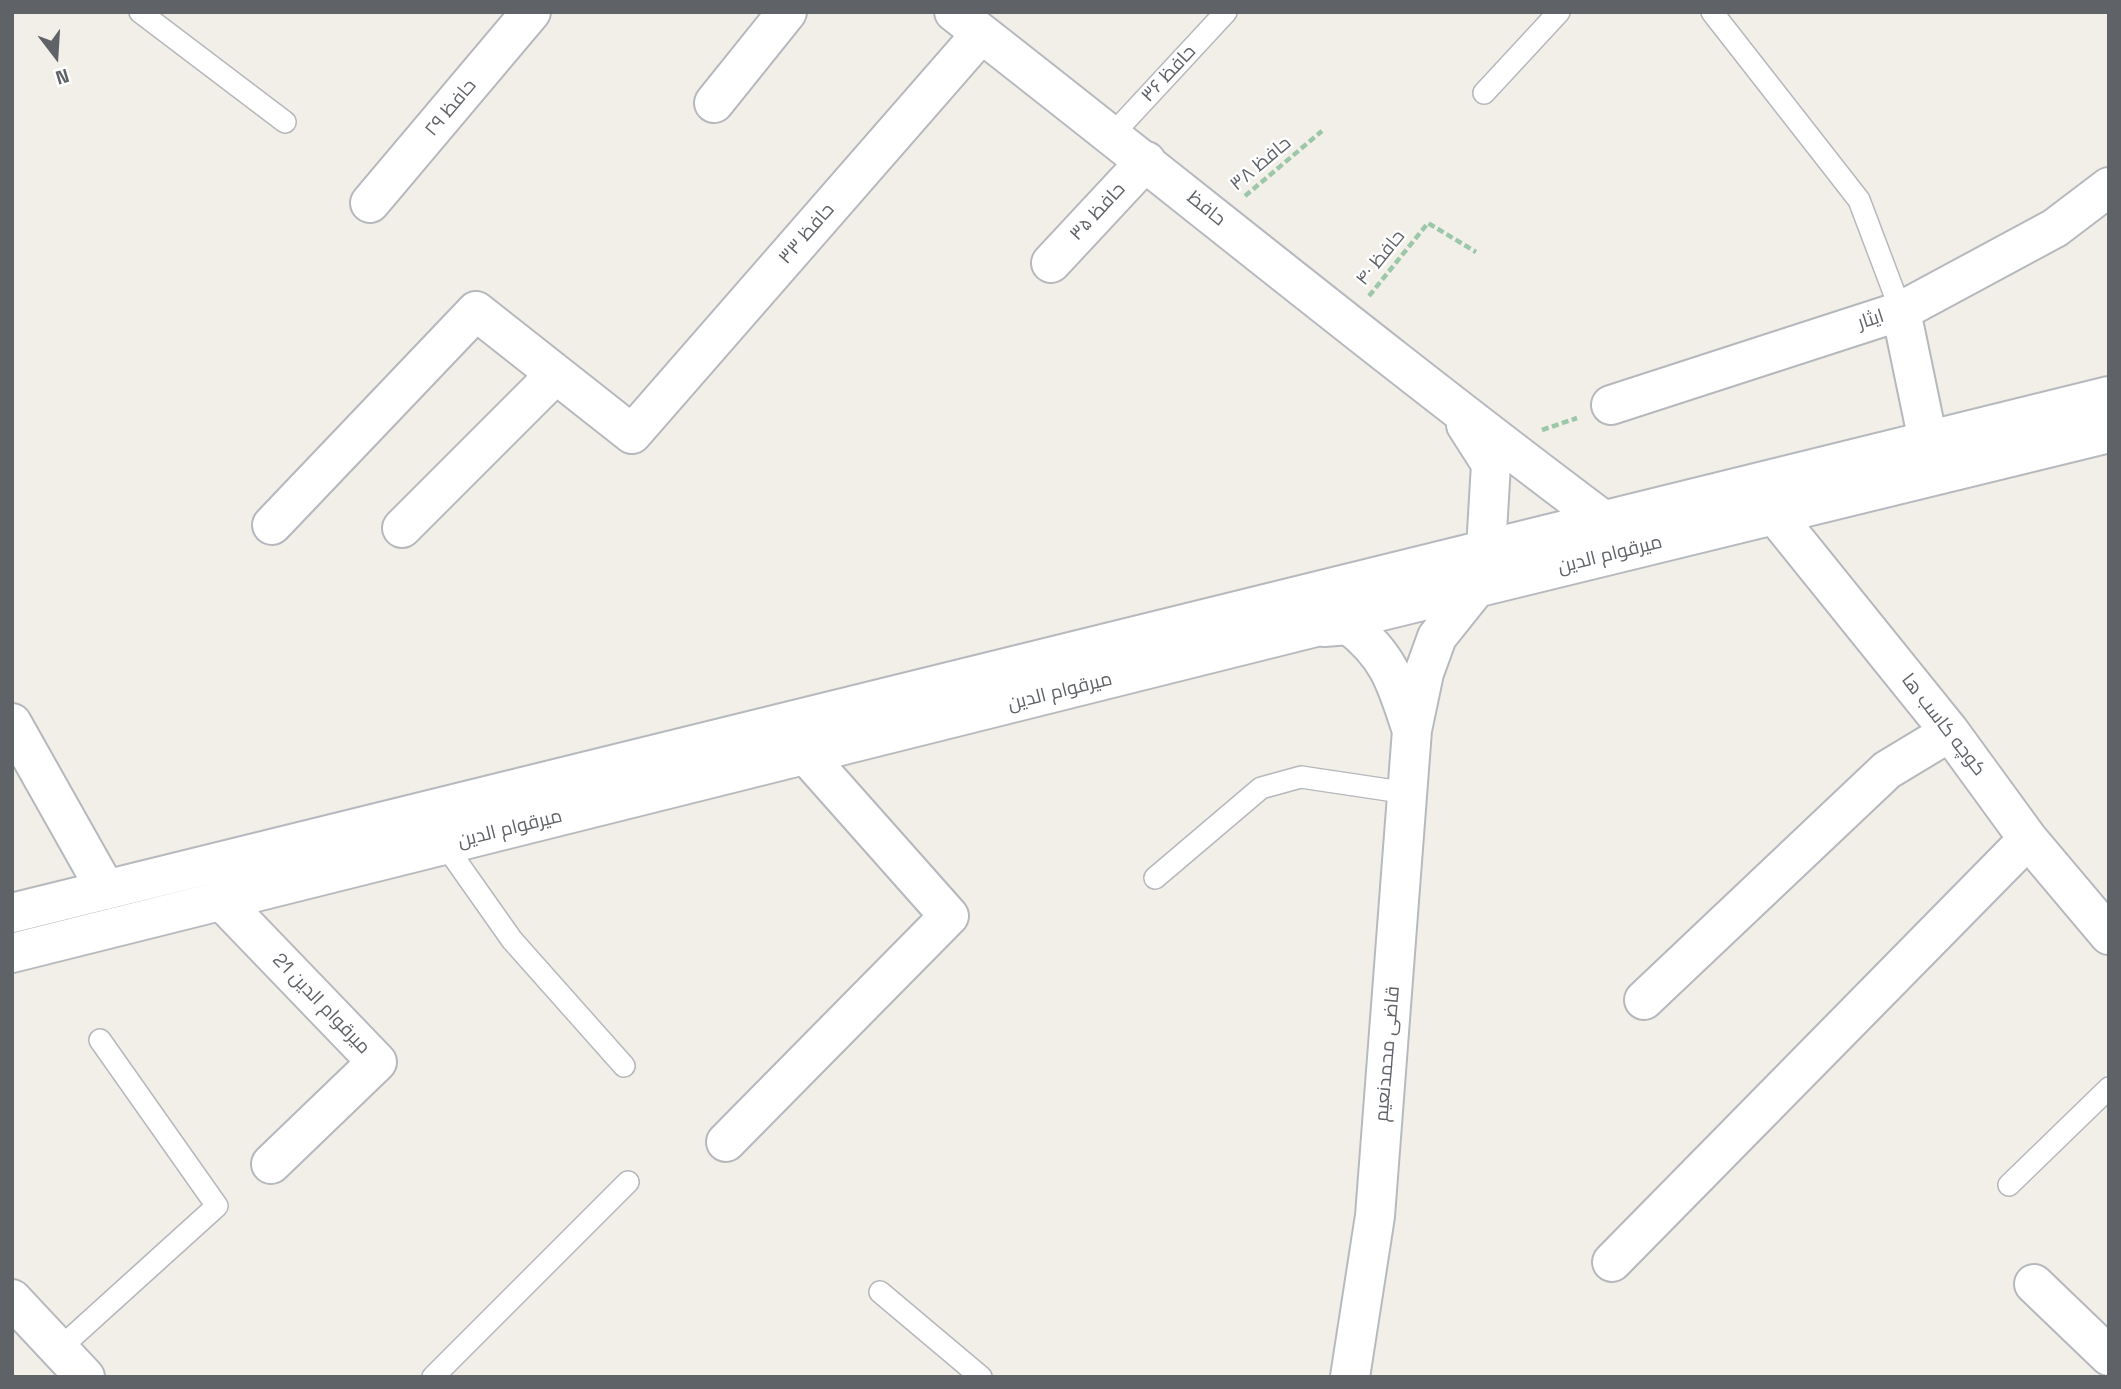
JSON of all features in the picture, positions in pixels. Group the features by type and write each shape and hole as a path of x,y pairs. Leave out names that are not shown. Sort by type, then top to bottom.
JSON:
{"main road":[{"name":"حافظ ۲۹","path":"370,203 531,12"},
{"path":"714,103 787,12"},
{"name":"حافظ","path":"967,23 1146,161 1455,409 1603,520"},
{"name":"حافظ ۳۳","path":"556,374 632,435 967,23"},
{"name":"حافظ ۳۵","path":"1051,263 1146,161"},
{"name":"ایثار","path":"1611,405 1901,311 2055,228 2109,187"},
{"path":"272,525 476,311 556,374 402,528"},
{"path":"1901,311 1928,441"},
{"path":"2109,397 2100,408 2100,418 2109,431"},
{"name":"میرقوام الدین","path":"12,953 1775,515 2022,436 2109,397"},
{"path":"1455,409 1491,464 1486,549"},
{"name":"میرقوام الدین","path":"12,914 1928,441 2109,431"},
{"name":"کوچه کاسب ها","path":"1775,515 1950,732 2028,839 2109,935"},
{"name":"قاضی محمدنعیم","path":"1350,1377 1375,1216 1412,730 1424,673 1437,637 1477,587"},
{"name":"قاضی محمدنعیم","path":"1312,628 1349,625 1374,644 1395,680 1412,730"},
{"path":"726,1142 950,916 807,756 794,719"},
{"path":"12,723 106,890"},
{"path":"1644,1000 1887,770 1950,732"},
{"path":"1612,1262 2028,839"},
{"name":"میرقوام الدین 21","path":"222,901 377,1062 271,1164"},
{"path":"2034,1284 2109,1356"},
{"path":"12,1299 85,1377"}],"lane":[{"path":"140,12 285,122"},
{"name":"حافظ ۳۶","path":"1112,135 1226,12"},
{"path":"1484,93 1559,12"},
{"path":"1712,12 1859,200 1901,311"},
{"path":"1154,878 1261,788 1301,778 1408,793"},
{"path":"445,845 512,940 624,1066"},
{"path":"59,1349 217,1206 100,1040"},
{"path":"2009,1185 2109,1088"},
{"path":"433,1377 628,1182"},
{"path":"880,1292 981,1377"}],"path":[{"name":"حافظ ۳۸","path":"1217,218 1322,131"},
{"name":"حافظ ۴۰","path":"1347,322 1428,223 1476,252"},
{"path":"1502,444 1611,405"}]}
